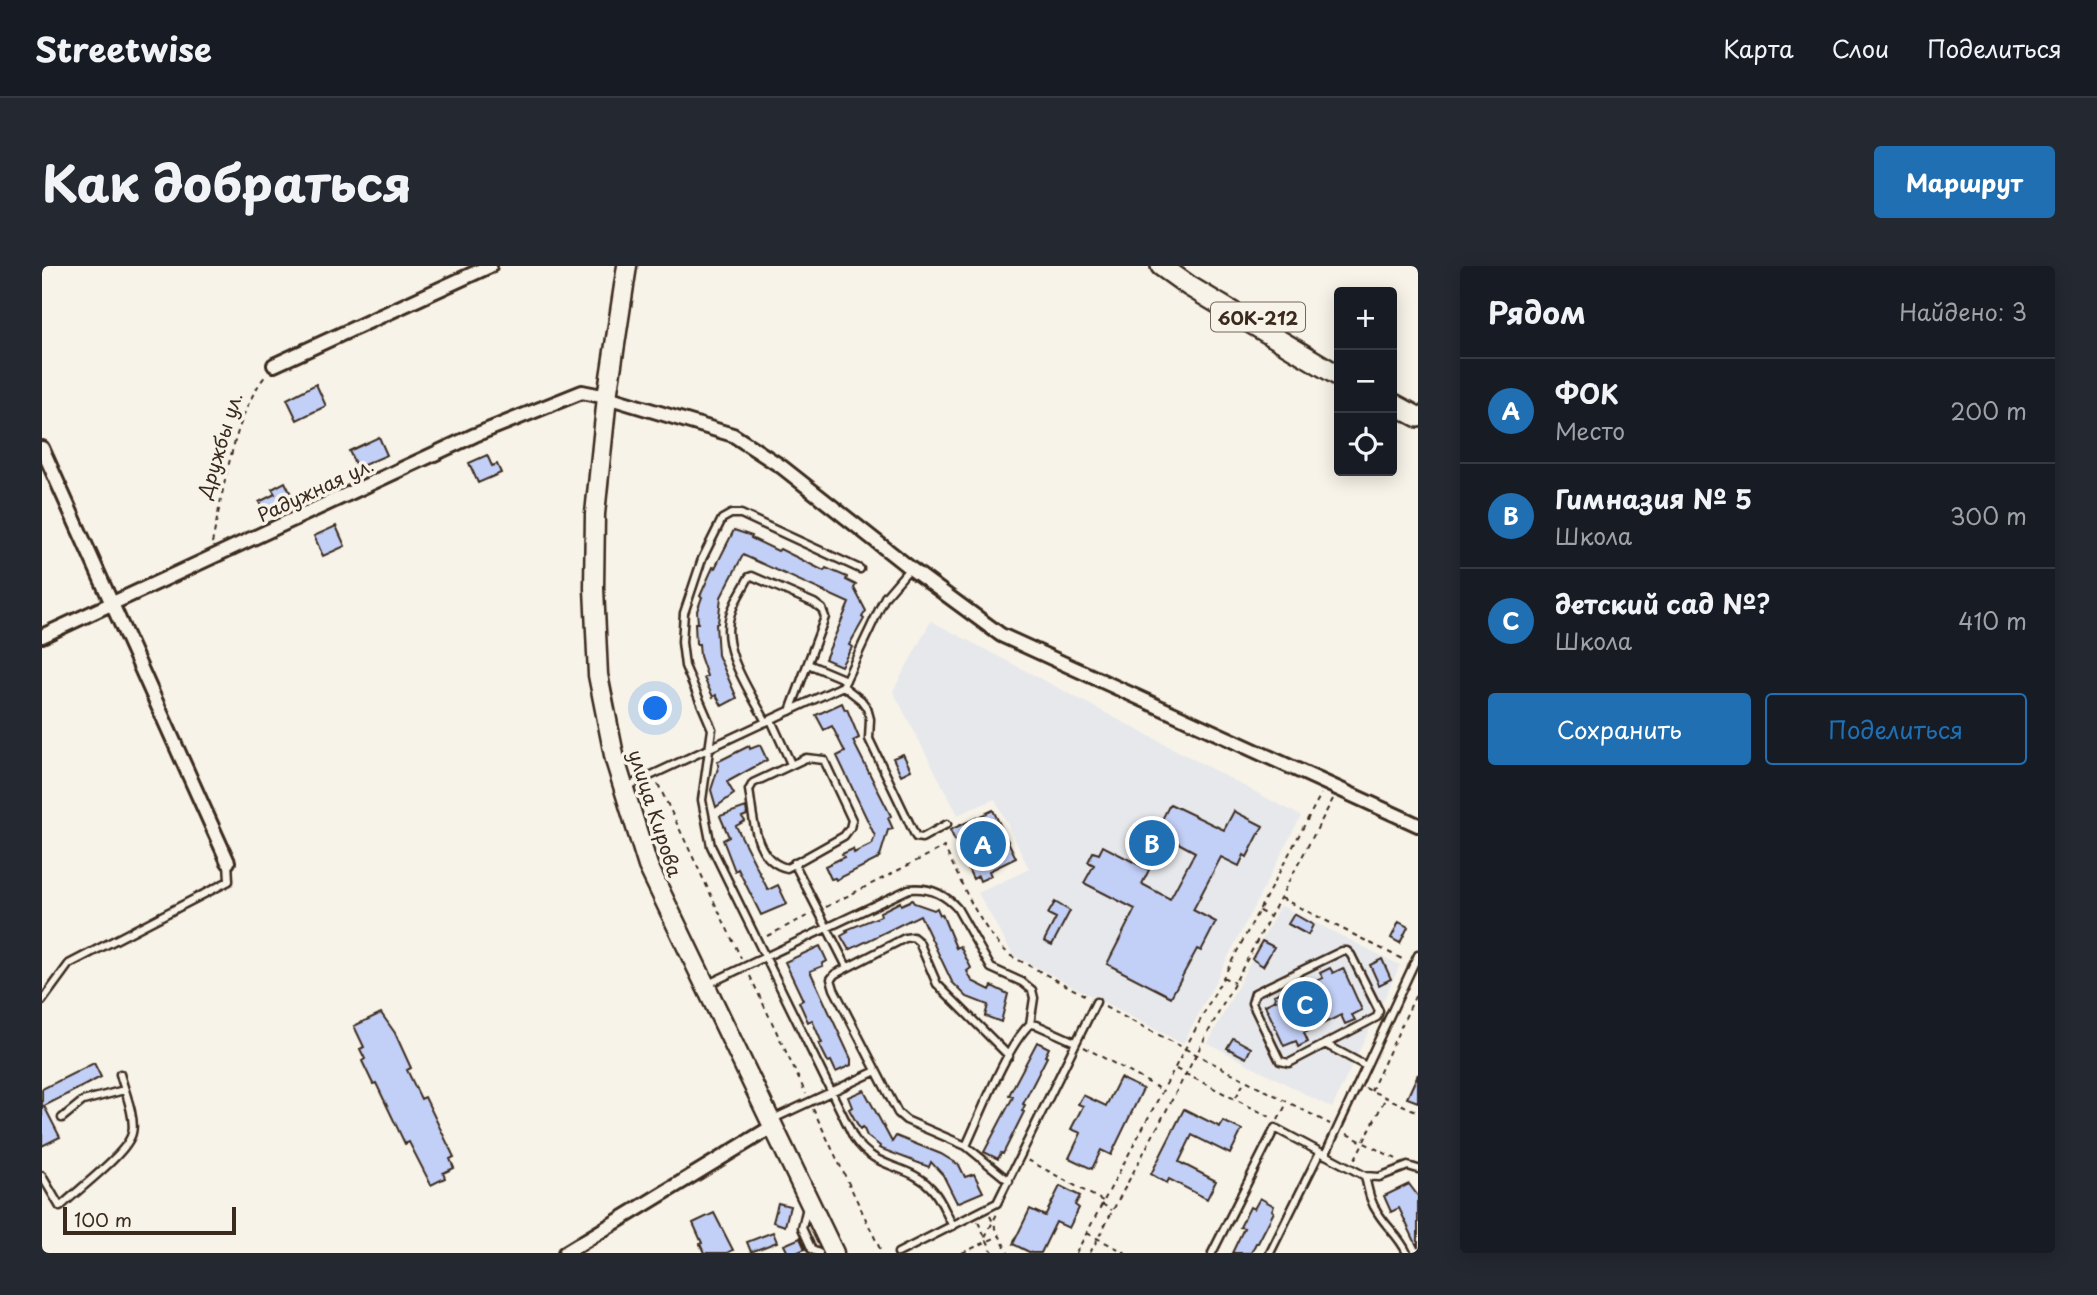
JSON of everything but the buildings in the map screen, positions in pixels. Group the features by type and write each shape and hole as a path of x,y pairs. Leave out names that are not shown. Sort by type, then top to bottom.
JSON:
{"main road":[{"name":"улица Кирова","path":"627,266 607,397 595,514 598,675 615,760 648,866 834,1253"},
{"path":"1161,266 1189,286 1334,373"},
{"name":"60К-212","path":"1178,266 1334,362"},
{"path":"1397,396 1418,407"},
{"path":"1397,406 1418,416"}],"street":[{"path":"274,365 490,266"},
{"name":"Радужная ул.","path":"42,636 475,435 582,392 733,435 782,467 910,568 1001,635 1418,825"},
{"path":"42,448 228,862"},
{"path":"565,1253 770,1124"}],"lane":[{"path":"860,569 741,514 731,514 722,519 702,559 684,612 681,642 685,666 712,729 702,800 711,846 830,1092 862,1150 878,1162 919,1178 930,1186 953,1226"},
{"path":"624,789 845,683 886,597 910,568"},
{"path":"790,711 825,617 822,609 752,576 748,577 730,614 728,632 732,653 791,764"},
{"path":"807,664 845,683 867,708 870,719 869,739 916,837 922,838 947,824"},
{"path":"806,758 824,760 852,820 844,836 787,868 766,856 758,842 749,790 753,783 791,764 806,758"},
{"path":"42,1001 69,964 229,881 228,862"},
{"path":"794,863 847,967"},
{"path":"705,985 909,889 930,890 950,900 991,968 1022,982 1032,990 1034,998 1030,1024 1009,1056 966,1146"},
{"path":"1009,1056 937,984 919,942 913,937 905,938 847,967 831,979 898,1113 906,1120 966,1146 1009,1181"},
{"path":"1347,951 1379,1011 1377,1017 1289,1063 1280,1060 1252,1003 1255,993 1347,951"},
{"path":"1270,1253 1337,1128 1418,955"},
{"path":"898,1253 997,1203 1078,1044 1096,1002"},
{"path":"1377,1017 1387,1021"},
{"path":"1030,1024 1037,1024 1078,1044"},
{"path":"1325,1044 1366,1066"},
{"path":"770,1124 876,1070"},
{"path":"42,1176 60,1207 117,1156 132,1133 131,1114 120,1074"},
{"path":"62,1118 83,1101 124,1090"},
{"path":"1212,1253 1275,1128 1365,1177 1378,1177 1414,1167 1418,1159"},
{"path":"1365,1177 1377,1212 1400,1238 1408,1253"},
{"path":"808,1201 802,1228 812,1250 819,1253"}],"path":[{"name":"Дружбы ул.","path":"198,564 211,549 225,481 245,414 258,384 274,365"},
{"path":"653,775 883,1253"},
{"path":"1090,1253 1281,898 1333,786"},
{"path":"1076,1253 1259,911 1333,786"},
{"path":"757,941 944,847 984,923 1010,956 1414,1167"},
{"path":"1281,898 1413,965"},
{"path":"1259,911 1270,917"},
{"path":"1223,977 1235,984"},
{"path":"1371,1091 1418,990"},
{"path":"1078,1044 1163,1091"},
{"path":"1175,1069 1277,1121 1288,1102"},
{"path":"1235,1099 1245,1080"},
{"path":"1357,1085 1418,1112"},
{"path":"1350,1169 1385,1097"},
{"path":"1025,1159 1113,1210"},
{"path":"987,1210 1008,1253"},
{"path":"975,1216 993,1253"},
{"path":"1087,1233 1126,1253"},
{"path":"962,1253 999,1236"}],"shaded area":[{"path":"931,621 1301,816 1183,1044 1013,955 978,893 1029,869 995,799 958,815 893,691"},
{"path":"1280,905 1400,965 1332,1108 1208,1043"}],"place":[{"name":"Гимназия № 5","path":"1152,843"},
{"name":"ФОК","path":"983,844"},
{"name":"детский сад №?","path":"1305,1004"}]}
